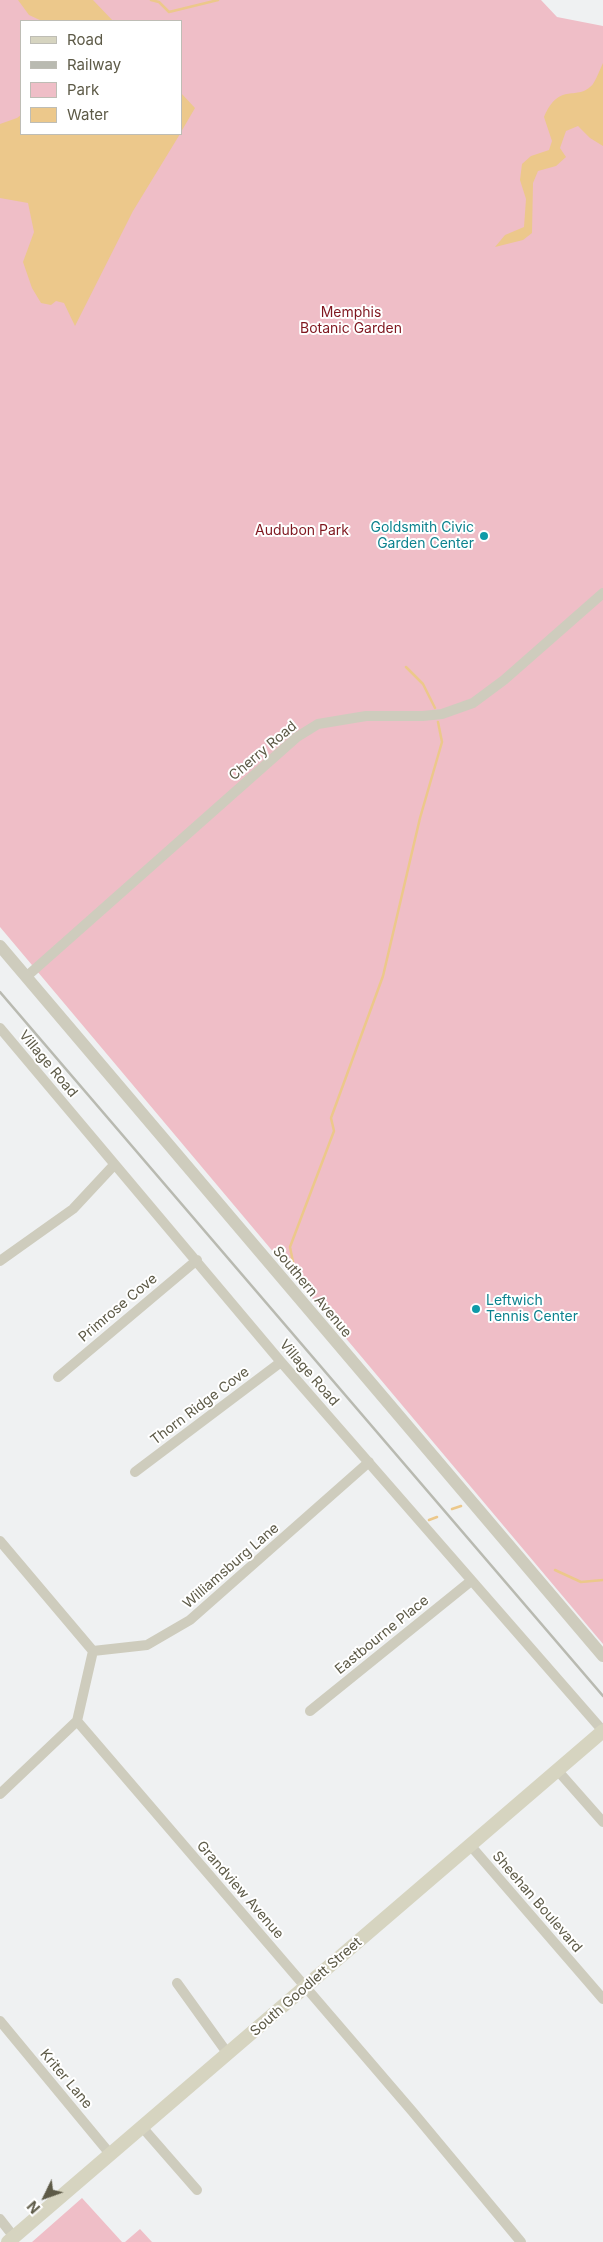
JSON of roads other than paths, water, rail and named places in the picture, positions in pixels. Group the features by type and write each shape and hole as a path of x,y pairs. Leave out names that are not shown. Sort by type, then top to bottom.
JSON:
{"main road":[{"name":"South Goodlett Street","path":"11,2239 306,1988 603,1731"}],"street":[{"name":"Cherry Road","path":"26,977 297,737 318,724 366,716 442,714 472,703 504,680 603,592"},
{"name":"Southern Avenue","path":"0,946 603,1656"},
{"name":"Village Road","path":"0,1028 281,1362 603,1731"},
{"path":"0,1261 73,1209 114,1165"},
{"name":"Primrose Cove","path":"58,1378 197,1260"},
{"name":"Thorn Ridge Cove","path":"135,1472 281,1362"},
{"name":"Williamsburg Lane","path":"93,1651 147,1645 190,1620 369,1462"},
{"path":"0,1540 4,1549 93,1651 77,1721 0,1794"},
{"name":"Eastbourne Place","path":"310,1711 471,1581"},
{"name":"Grandview Avenue","path":"77,1721 427,2128 520,2242"},
{"path":"558,1771 603,1822"},
{"name":"Sheehan Boulevard","path":"470,1845 603,1999"},
{"path":"177,1983 228,2054"},
{"name":"Kriter Lane","path":"0,2021 111,2155"},
{"path":"142,2127 197,2190"},
{"path":"0,2219 11,2239"}],"water":[{"path":"18,0 93,0 112,20 40,20 29,15"},
{"path":"603,63 603,146 590,138 578,126 566,131 560,148 566,157 556,166 538,171 533,183 532,233 523,240 495,247 505,235 524,227 526,199 520,180 522,164 531,156 549,150 552,141 544,117 550,106 562,95 581,92 587,89 593,84"},
{"path":"182,94 195,108 182,130"},
{"path":"20,116 20,135 179,135 133,211 75,326 64,303 56,301 51,305 41,303 32,288 23,262 34,232 28,203 0,198 0,124"}],"waterway":[{"path":"151,0 159,2 169,12 218,0"},
{"path":"406,667 423,684 435,708"},
{"path":"294,1267 290,1247 334,1131 331,1118 383,976 420,818 442,742 438,722"},
{"path":"452,1509 461,1506"},
{"path":"429,1520 437,1517"},
{"path":"555,1570 581,1582 603,1580"}],"railway":[{"path":"0,992 603,1696"}],"place":[{"name":"Goldsmith Civic Garden Center","path":"484,536"},
{"name":"Leftwich Tennis Center","path":"476,1309"}],"park label":[{"name":"Memphis Botanic Garden","path":"351,322"},
{"name":"Audubon Park","path":"302,531"}]}
